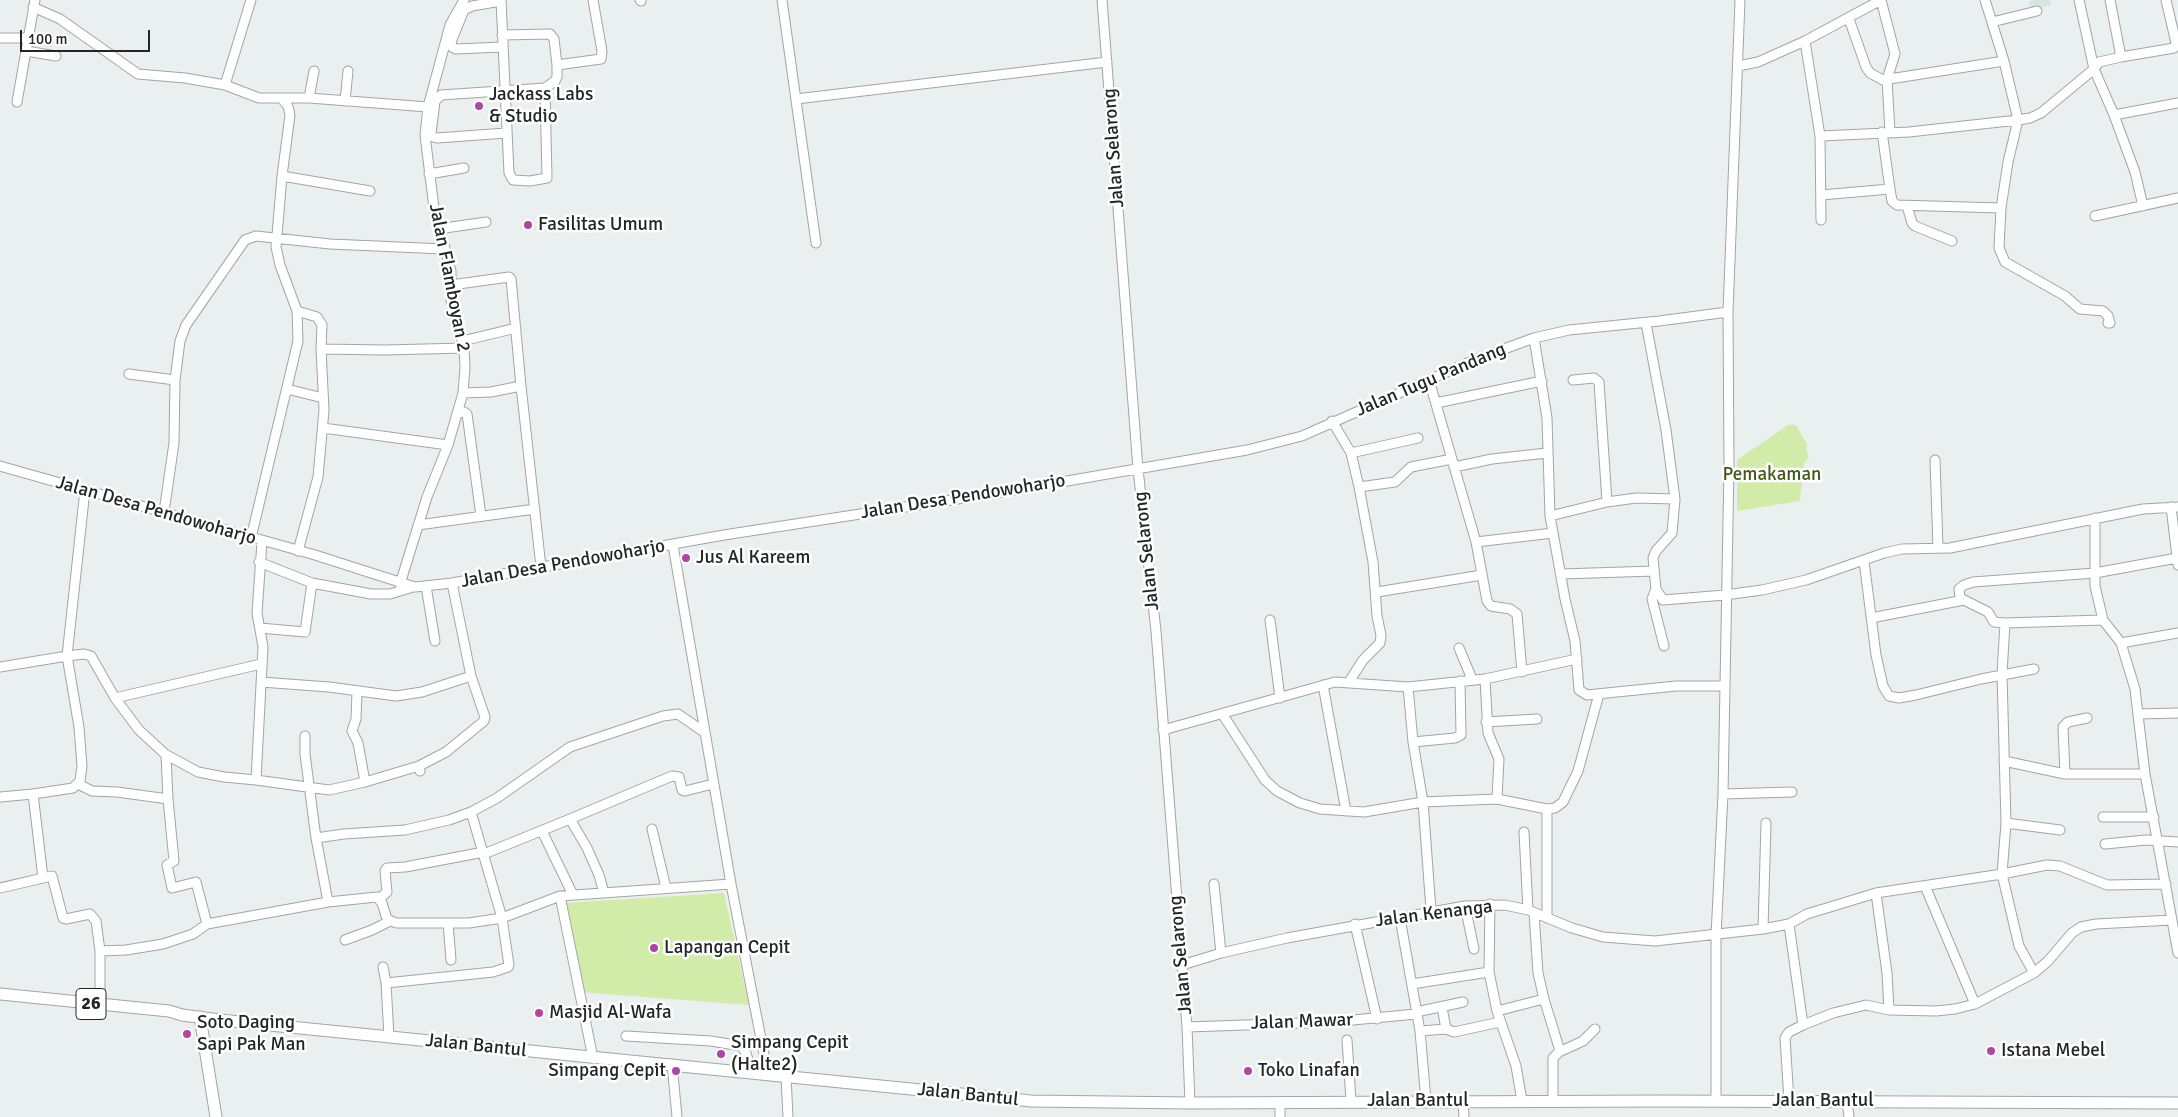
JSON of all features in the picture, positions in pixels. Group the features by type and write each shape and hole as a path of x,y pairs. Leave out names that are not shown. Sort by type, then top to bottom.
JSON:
{"main road":[{"name":"Jalan Bantul","path":"0,994 169,1011 182,1015 225,1020 1031,1101 1190,1103 1463,1102 1716,1096 1789,1101 2178,1102"},
{"name":"Jalan Bantul","path":"0,1000 169,1018 182,1015"},
{"path":"182,1015 198,1030 204,1044"},
{"path":"200,1017 216,1117"},
{"path":"204,1044 209,1028 225,1020"}],"street":[{"path":"225,85 251,0"},
{"name":"Jalan Flamboyan 2","path":"400,584 432,483 448,446 463,393 465,367 463,344 451,300 451,271 438,229 425,135 428,107 450,24 464,0"},
{"path":"502,47 456,49 452,47 451,42 464,10 472,6 501,0 506,133 509,173 513,180 546,179 548,175 545,88"},
{"path":"557,65 600,59 602,51 593,0"},
{"path":"782,0 816,243"},
{"name":"Jalan Selarong","path":"1102,0 1138,469 1156,631 1187,1027 1190,1103"},
{"path":"1716,1096 1716,936 1723,794 1725,595 1729,467 1728,312 1740,0"},
{"path":"1738,66 1758,62 1805,41 1849,19 1881,0 1895,54 1887,79 1886,132 1892,201 1897,205 1907,206 2000,208"},
{"path":"1986,0 2004,61 2018,120 2000,208 1998,248 2005,262 2065,296 2080,309 2103,312 2108,316 2110,323 2108,323"},
{"path":"2079,0 2094,69 2114,115 2135,172 2143,206"},
{"path":"2110,0 2121,57"},
{"path":"1820,136 2018,120 2036,116 2094,69 2099,62 2174,48 2176,43 2175,27 2166,0"},
{"path":"17,102 34,4 60,19 138,74 185,78 225,85 259,98 309,98 428,107"},
{"path":"1992,22 2037,11"},
{"path":"1849,19 1870,73 1882,80 2004,61"},
{"path":"502,35 550,34 554,39 557,77 545,88 444,94 435,101 431,134 437,138 506,133"},
{"path":"0,38 28,38"},
{"path":"1805,41 1820,136 1821,220"},
{"path":"26,50 56,56"},
{"path":"796,99 1107,62"},
{"path":"309,98 314,71"},
{"path":"345,101 348,71"},
{"path":"252,538 298,341 297,311 280,265 276,238 290,115 288,106 282,99"},
{"path":"2114,115 2178,103"},
{"path":"429,174 464,168"},
{"path":"282,176 370,191"},
{"path":"1821,195 1890,189"},
{"path":"2095,216 2178,198"},
{"path":"1907,206 1915,226 1952,241"},
{"path":"438,229 486,222"},
{"path":"164,512 174,443 175,380 180,341 186,325 240,244 251,237 330,244 444,249"},
{"path":"451,285 510,278 512,281 521,386 541,567"},
{"path":"297,311 314,315 321,321 323,398 323,428 318,477 298,550"},
{"name":"Jalan Tugu Pandang","path":"1138,469 1277,444 1302,436 1332,421 1474,360 1534,338 1569,330 1646,323 1728,312"},
{"path":"1646,323 1666,430 1675,499 1674,530 1654,554 1656,589 1660,597 1667,600 1725,595 1806,580 1884,553 1902,549 1968,545 2143,509 2174,507 2178,562 2095,573 1973,582 1964,584 1959,589 1960,597 1988,612 1994,622 2103,620"},
{"path":"321,349 385,350 463,344 516,328"},
{"path":"1534,338 1547,418 1550,516 1577,659 1579,690 1584,694 1599,694 1676,686 1724,686"},
{"path":"129,374 175,380"},
{"path":"1573,380 1594,378 1599,382 1607,502"},
{"path":"1429,380 1476,542 1485,593 1491,606 1510,609 1517,614 1522,672"},
{"path":"1436,403 1542,382"},
{"path":"463,393 491,392 521,386"},
{"path":"287,389 323,398"},
{"path":"458,413 464,412 467,414 480,516"},
{"path":"1332,421 1351,453 1360,487 1377,592 1377,616 1381,640 1363,660 1349,682"},
{"path":"323,428 384,435 448,446"},
{"path":"1351,453 1418,438"},
{"path":"1360,487 1395,482 1410,467 1547,453"},
{"path":"1935,460 1938,548"},
{"name":"Jalan Desa Pendowoharjo","path":"0,466 164,512 262,542 298,550 414,587 452,583 733,533 1138,469"},
{"path":"0,797 73,788 80,780 82,766 79,727 67,656 85,490"},
{"path":"1550,516 1607,502 1636,498 1675,499"},
{"path":"418,525 535,509"},
{"path":"2095,518 2095,586 2103,620 2120,643 2129,663 2139,714 2145,774 2178,953"},
{"path":"1476,542 1553,533"},
{"path":"256,780 263,647 257,613 259,562 262,542"},
{"path":"673,545 730,884 768,1075"},
{"path":"1864,561 1871,618 1883,686 1889,696 1899,698 1916,695 2002,674 2034,669"},
{"path":"259,562 312,583 378,594 390,594 414,587"},
{"path":"1561,574 1654,571"},
{"path":"1377,592 1482,575"},
{"path":"260,628 305,632 312,583"},
{"path":"0,667 67,656 84,654 91,656 115,698 139,730 166,755 198,772 328,790 420,768 438,757 484,721 484,713 471,676 452,583"},
{"path":"426,586 436,641"},
{"path":"1656,589 1652,599 1664,646"},
{"path":"1871,618 1964,600"},
{"path":"1270,620 1280,698"},
{"path":"2005,622 2002,674 2006,823 2002,874 2019,946 2034,973"},
{"path":"2120,643 2178,633"},
{"path":"1459,648 1472,679"},
{"path":"1163,730 1223,715 1335,682 1408,687 1485,679 1577,659"},
{"path":"115,698 261,664"},
{"path":"261,682 329,687 396,696 440,687 471,676"},
{"path":"1485,679 1488,733 1500,759 1497,799"},
{"path":"1413,742 1455,738 1461,734 1460,681"},
{"path":"1323,685 1346,811"},
{"path":"1408,687 1413,742 1423,802 1431,910"},
{"path":"357,692 356,719 352,731 358,743 365,782"},
{"path":"1223,715 1265,780 1277,791 1300,803 1320,809 1364,812 1423,802 1497,799 1547,809 1555,808 1563,802 1578,771 1599,694"},
{"path":"2139,714 2178,713"},
{"path":"316,838 421,828 471,812 497,798 570,747 675,714 704,732"},
{"path":"2065,774 2063,727 2068,722 2087,718"},
{"path":"1486,722 1537,719"},
{"path":"305,736 305,754 316,838 328,902"},
{"path":"166,755 174,857 174,861 167,865 172,888 196,882 206,924"},
{"path":"2004,761 2065,774 2145,774"},
{"path":"380,898 386,892 385,871 387,868 405,867 484,853 570,820 672,776 679,777 682,790 685,791 714,784"},
{"path":"78,784 92,791 117,792 168,799"},
{"path":"1723,794 1792,792"},
{"path":"33,794 43,878"},
{"path":"1547,809 1547,918"},
{"path":"386,983 493,972 508,967 509,954 502,918 471,812"},
{"path":"2103,817 2154,817"},
{"path":"570,820 587,848 599,875 604,893"},
{"path":"2006,823 2060,830"},
{"path":"1763,929 1766,824"},
{"path":"652,829 666,888"},
{"path":"542,831 573,895"},
{"path":"1524,832 1530,912 1538,973 1560,1051"},
{"path":"2105,844 2146,840 2178,842"},
{"name":"Jalan Kenanga","path":"1182,965 1221,953 1355,924 1400,918 1431,910 1490,904 1530,912 1603,937 1655,941 1694,936 1716,936 1763,929 1789,924 1806,914 1876,893 2053,865 2107,886 2166,884"},
{"path":"0,888 52,876 63,918 93,915 96,921 100,951 100,1005"},
{"path":"345,940 390,921 400,923 469,923 502,918 560,896 730,884"},
{"path":"1214,884 1221,953"},
{"path":"1925,886 1975,1004"},
{"path":"1876,893 1890,1010"},
{"path":"560,896 593,1058"},
{"path":"100,951 126,950 163,944 192,934 206,924 328,902 380,898"},
{"path":"380,898 384,914 390,921"},
{"path":"1490,904 1489,972 1500,1022 1516,1066 1522,1101"},
{"path":"1466,906 1474,949"},
{"path":"1400,918 1420,1031 1426,1101"},
{"path":"1789,1101 1785,1038 1790,1032 1803,1025 1833,1013 1866,1005 1890,1010 1936,1011 1975,1004 2034,973 2048,962 2072,933 2081,927 2096,924 2172,920"},
{"path":"448,923 451,960"},
{"path":"1355,924 1377,1019"},
{"path":"1789,924 1803,1025"},
{"path":"383,968 386,983 389,1037"},
{"path":"1412,984 1489,972"},
{"path":"1497,1011 1544,999"},
{"name":"Jalan Mawar","path":"1187,1027 1377,1019 1416,1013 1464,1002"},
{"path":"1442,1007 1446,1029"},
{"path":"1420,1031 1446,1029 1454,1032 1500,1022"},
{"path":"1553,1101 1553,1058 1560,1051 1583,1041 1595,1029"},
{"path":"626,1036 741,1046 746,1053 752,1073"},
{"path":"1347,1040 1351,1101"},
{"path":"672,1064 677,1117"},
{"path":"786,1077 788,1117"},
{"path":"1847,1101 1849,1117"},
{"path":"1280,1102 1280,1117"},
{"path":"1463,1102 1464,1117"}],"shaded area":[{"path":"2050,0 2051,5 2031,10 2029,1"}],"green space":[{"name":"Pemakaman","path":"1788,425 1796,425 1807,444 1806,450 1809,457 1804,463 1800,501 1737,511 1737,460"},
{"name":"Lapangan Cepit","path":"724,893 749,1005 580,992 564,903"}],"place":[{"name":"Jackass Labs & Studio","path":"479,106"},
{"name":"Fasilitas Umum","path":"528,225"},
{"name":"Jus Al Kareem","path":"686,558"},
{"name":"Lapangan Cepit","path":"654,948"},
{"name":"Masjid Al-Wafa","path":"539,1013"},
{"name":"Soto Daging Sapi Pak Man","path":"187,1034"},
{"name":"Istana Mebel","path":"1991,1051"},
{"name":"Simpang Cepit (Halte2)","path":"721,1054"},
{"name":"Simpang Cepit","path":"676,1071"},
{"name":"Toko Linafan","path":"1248,1071"}]}
